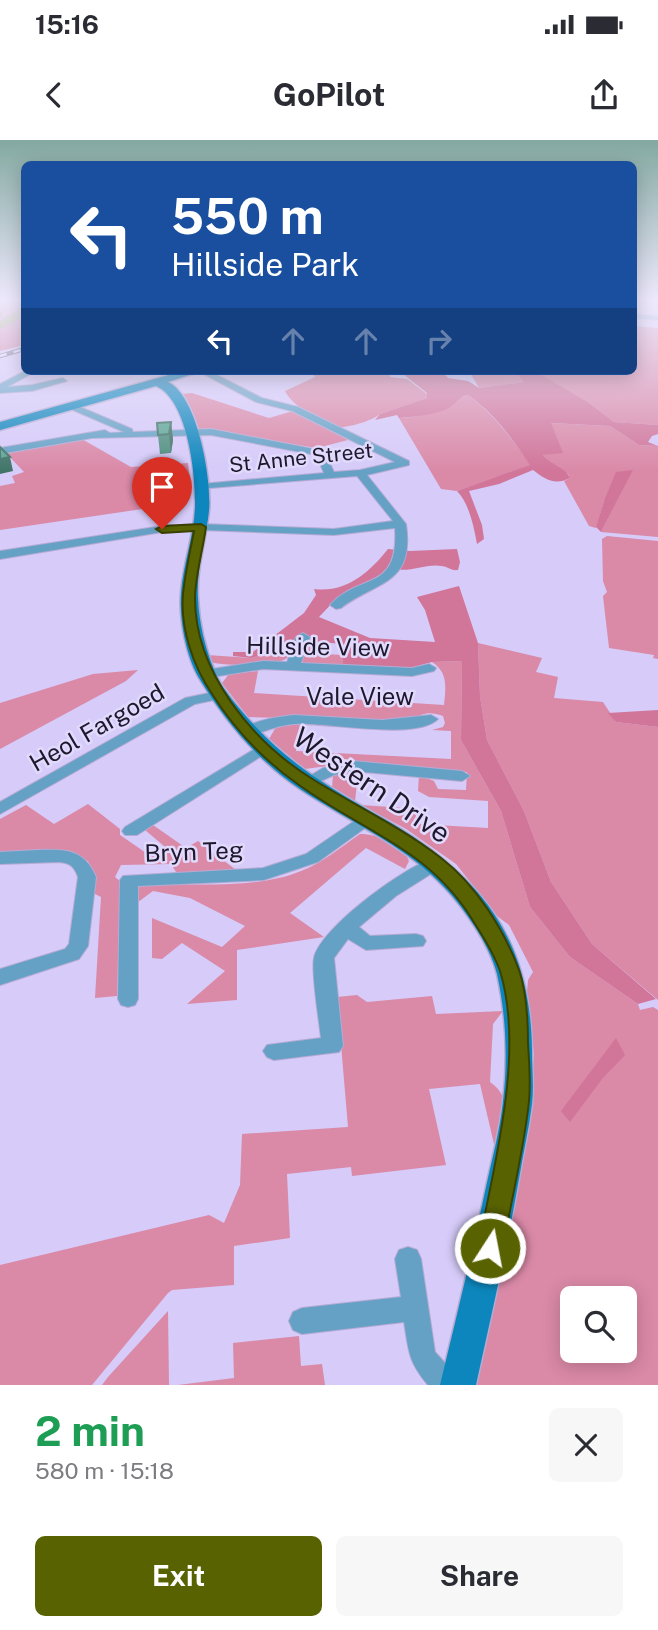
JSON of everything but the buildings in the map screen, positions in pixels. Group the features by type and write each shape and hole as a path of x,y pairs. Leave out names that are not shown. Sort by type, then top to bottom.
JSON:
{"street":[{"path":"0,389 25,375"},
{"path":"0,426 180,375"},
{"name":"St Anne Street","path":"201,487 360,473 405,463 295,409 259,400 206,375"},
{"name":"Western Drive","path":"155,381 169,387 182,401 192,432 201,487 201,527 189,596 193,633 213,685 255,740 306,783 399,836 436,863 467,894 494,937 509,970 518,1012 518,1101 490,1248 458,1385"},
{"path":"0,389 32,388 63,382"},
{"path":"0,451 127,430 71,405"},
{"path":"95,436 211,432 320,453 330,476"},
{"path":"336,604 347,596 391,576 398,564 402,528 382,498 360,473"},
{"path":"0,555 132,533 201,527 334,532 399,524"},
{"path":"292,667 303,637"},
{"name":"Hillside View","path":"213,685 263,665 412,672 429,667"},
{"name":"Heol Fargoed","path":"0,809 190,701 213,685"},
{"name":"Vale View","path":"131,831 279,721 299,719 407,726 431,719"},
{"path":"306,783 329,771 354,766 462,776"},
{"name":"Bryn Teg","path":"128,999 129,880 264,874 313,858 366,819"},
{"path":"0,858 75,859 83,867 87,877 78,946 72,954 0,977"},
{"path":"274,1051 332,1046 324,958 329,946 411,876 436,863"},
{"path":"348,929 366,943 416,941"},
{"path":"408,1259 423,1359 446,1385"},
{"path":"302,1321 414,1308"}],"shaded area":[{"path":"637,356 658,356 658,425 614,422 588,402 541,375 637,375"},
{"path":"313,375 390,375 407,379 427,394 427,398 361,423 339,427 308,413 285,391 315,377"},
{"path":"404,375 445,375 448,378 468,381 479,388 524,382 518,375 542,375 588,402 614,422 658,425 658,434 652,436 648,442 658,446 639,445 610,426 551,423 563,453 543,455 570,478 554,481 533,470 499,484 469,491 482,525 484,539 477,544 468,509 457,491 530,465 487,410 468,395 440,412 405,418 399,418 397,415 375,420 380,414 427,398 427,393"},
{"path":"471,375 519,375 525,382 479,388"},
{"path":"192,393 269,418 293,411 348,440 317,448 200,430 193,427 182,394"},
{"path":"468,395 495,419 531,465 457,491 441,489 399,418 413,417"},
{"path":"550,423 610,426 639,445 658,446 658,537 601,532 632,471 604,501 596,528 589,526 564,481 570,478 568,474 550,463 543,455"},
{"path":"80,438 131,467 188,463 190,479 148,481 149,508 0,530 0,486 15,483 12,476 24,472 5,452"},
{"path":"633,470 601,532 596,527 616,472"},
{"path":"607,536 658,541 658,659 653,658 654,655 609,648 603,596 607,592 603,581 602,539"},
{"path":"388,549 457,549 460,562 458,570 435,565 404,570 391,568 387,576 336,599 319,617 370,638 435,642 425,610 417,597 459,586 478,643 480,696 487,740 524,811 551,882 592,944 656,999 638,1004 570,957 530,907 501,811 461,740 462,661 432,662 403,670 343,667 343,644 308,641 251,658 233,656 233,652 253,652 304,613 316,595 314,589 336,588 356,579 373,566"},
{"path":"478,643 542,658 536,672 558,677 554,698 603,702 616,722 658,727 658,1000 592,944 551,882 524,811 487,740 480,696"},
{"path":"292,645 287,658 272,663 217,663 210,662 207,655 251,658"},
{"path":"304,647 322,647 321,654 343,655 343,667 309,666 301,662"},
{"path":"462,661 461,740 501,811 530,907 570,957 638,1004 640,1010 653,1007 658,1010 658,1385 473,1385 529,1110 534,1055 527,992 528,980 533,972 509,925 497,916 456,864 406,829 361,805 418,809 418,824 488,828 488,801 429,797 418,791 419,775 434,781 438,789 466,790 467,772 350,763 305,769 269,739 276,727 300,724 296,751 451,759 451,731 432,730 443,727 443,716 426,714 411,721 248,717 222,683 229,674 258,671 254,693 444,705 445,686 441,670 432,662"},
{"path":"138,670 126,681 0,749 0,703 93,674"},
{"path":"658,710 658,727 616,722 608,713"},
{"path":"358,772 355,802 332,788 333,775"},
{"path":"88,804 120,829 120,835 149,855 164,846 145,830 153,825 186,848 198,841 240,873 181,875 171,864 121,865 115,877 121,882 117,996 95,998 101,897 89,891 92,873 88,861 69,855 0,856 0,819 26,805 54,824"},
{"path":"360,834 381,838 395,845 409,861 405,869 366,848 290,913 324,937 237,950 237,1000 187,1004 225,971 182,943 162,959 152,958 152,918 222,947 245,926 190,898 153,891 134,905 134,887 141,884 243,883 283,877 316,864"},
{"path":"357,995 367,1002 432,996 436,1014 503,1011 493,1024 490,1082 498,1089 505,1106 504,1126 497,1157 480,1084 429,1089 446,1165 352,1176 351,1167 287,1174 290,1238 234,1246 234,1285 172,1290 92,1385 0,1385 0,1265 209,1215 224,1223 240,1185 242,1134 348,1127 337,997"},
{"path":"616,1038 625,1055 602,1079 570,1122 561,1111"},
{"path":"168,1311 169,1385 102,1385 108,1377"},
{"path":"299,1336 301,1366 322,1364 325,1385 178,1385 234,1378 233,1343"}],"route":[{"path":"162,529 201,527 189,596 193,633 206,674 229,709 263,749 280,764 306,783 399,836 436,863 467,894 494,937 509,970 518,1012 518,1101 490,1248"}]}
